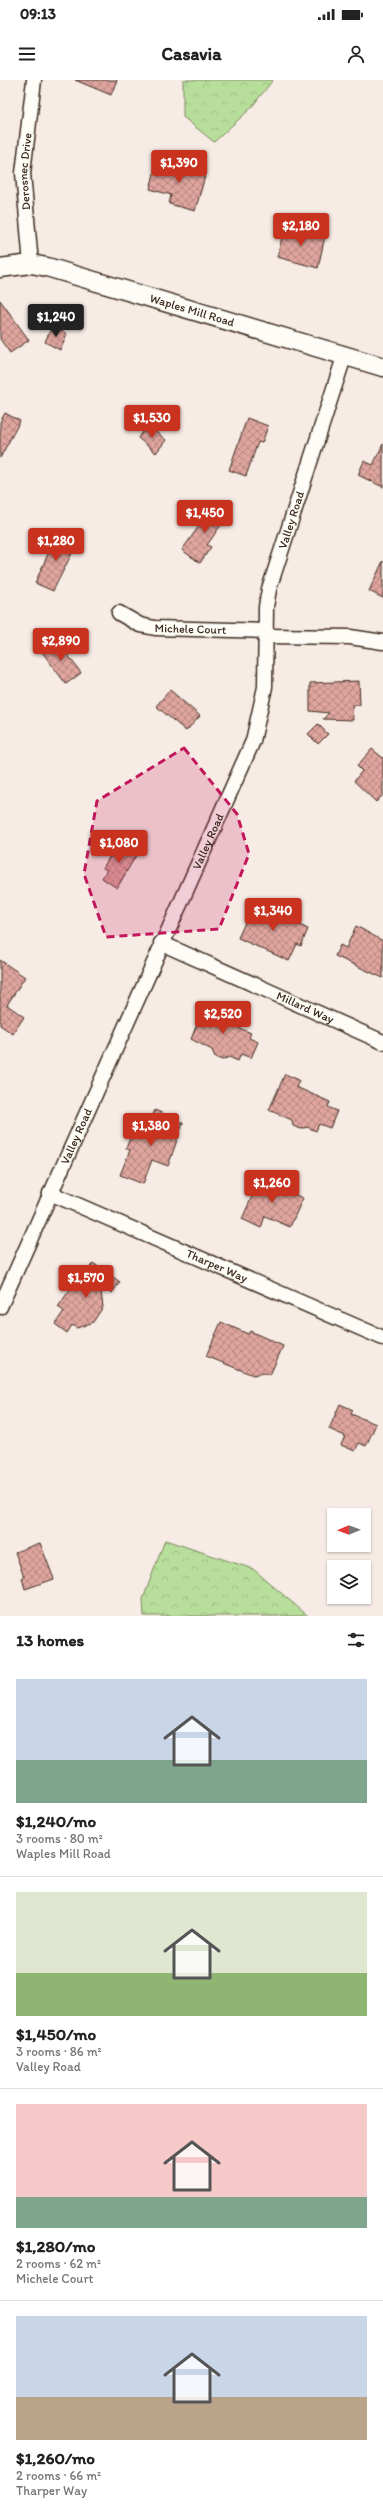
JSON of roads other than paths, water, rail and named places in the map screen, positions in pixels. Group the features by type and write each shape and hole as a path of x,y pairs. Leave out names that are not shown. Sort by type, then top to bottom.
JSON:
{"main road":[{"name":"Waples Mill Road","path":"0,268 31,264 345,354 383,367"}],"street":[{"name":"Derosnec Drive","path":"31,264 22,173 34,80"},
{"name":"Valley Road","path":"0,1307 141,993 161,943 253,741 264,694 269,589 278,554 345,354"},
{"name":"Michele Court","path":"119,613 140,625 155,628 350,637 383,642"},
{"name":"Millard Way","path":"161,943 383,1042"},
{"name":"Tharper Way","path":"50,1193 383,1338"}]}
